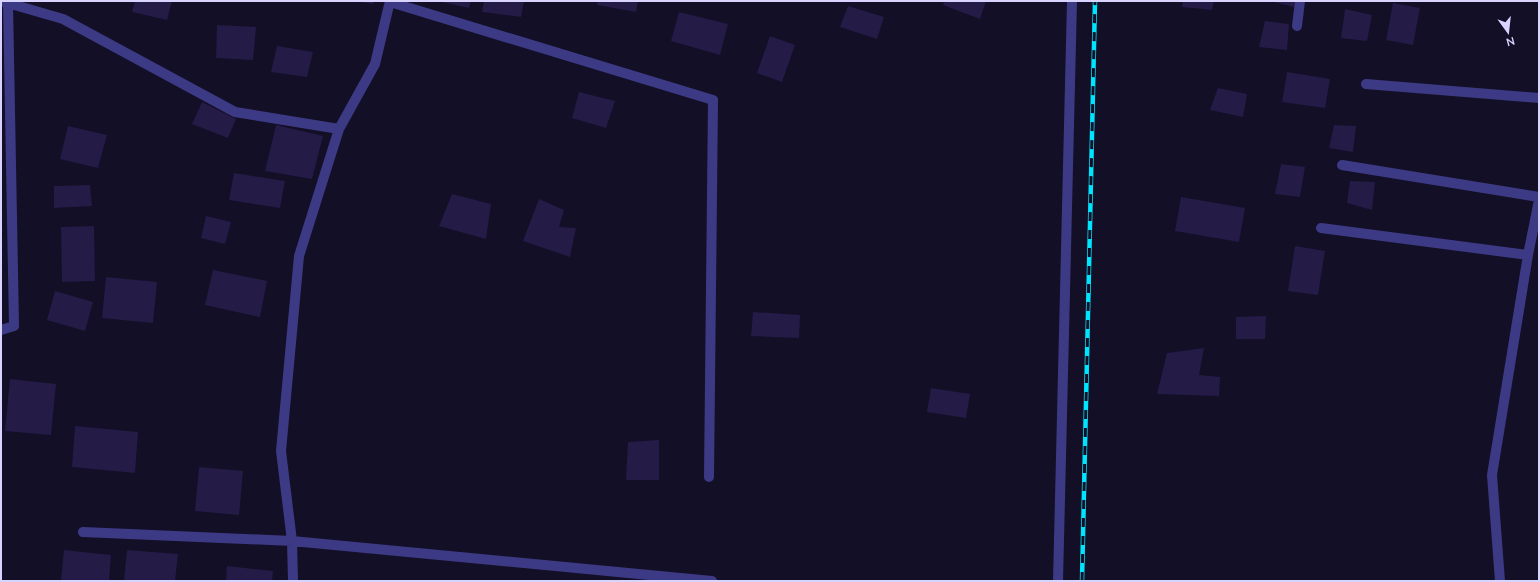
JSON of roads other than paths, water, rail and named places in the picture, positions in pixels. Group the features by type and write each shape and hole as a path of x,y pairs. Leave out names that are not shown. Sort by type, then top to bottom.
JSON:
{"street":[{"path":"1058,581 1072,1"},
{"path":"1296,26 1300,1"},
{"path":"1,330 14,326 5,2 63,19 235,112 339,129"},
{"path":"293,581 292,541 281,451 299,256 339,129 375,64 390,2 713,100 709,477"},
{"path":"1366,84 1539,98"},
{"path":"1342,165 1539,197"},
{"path":"1500,581 1492,475 1528,255 1539,200"},
{"path":"1321,228 1528,255"},
{"path":"83,532 292,541 712,581"}],"railway":[{"path":"1082,581 1095,1"}]}
